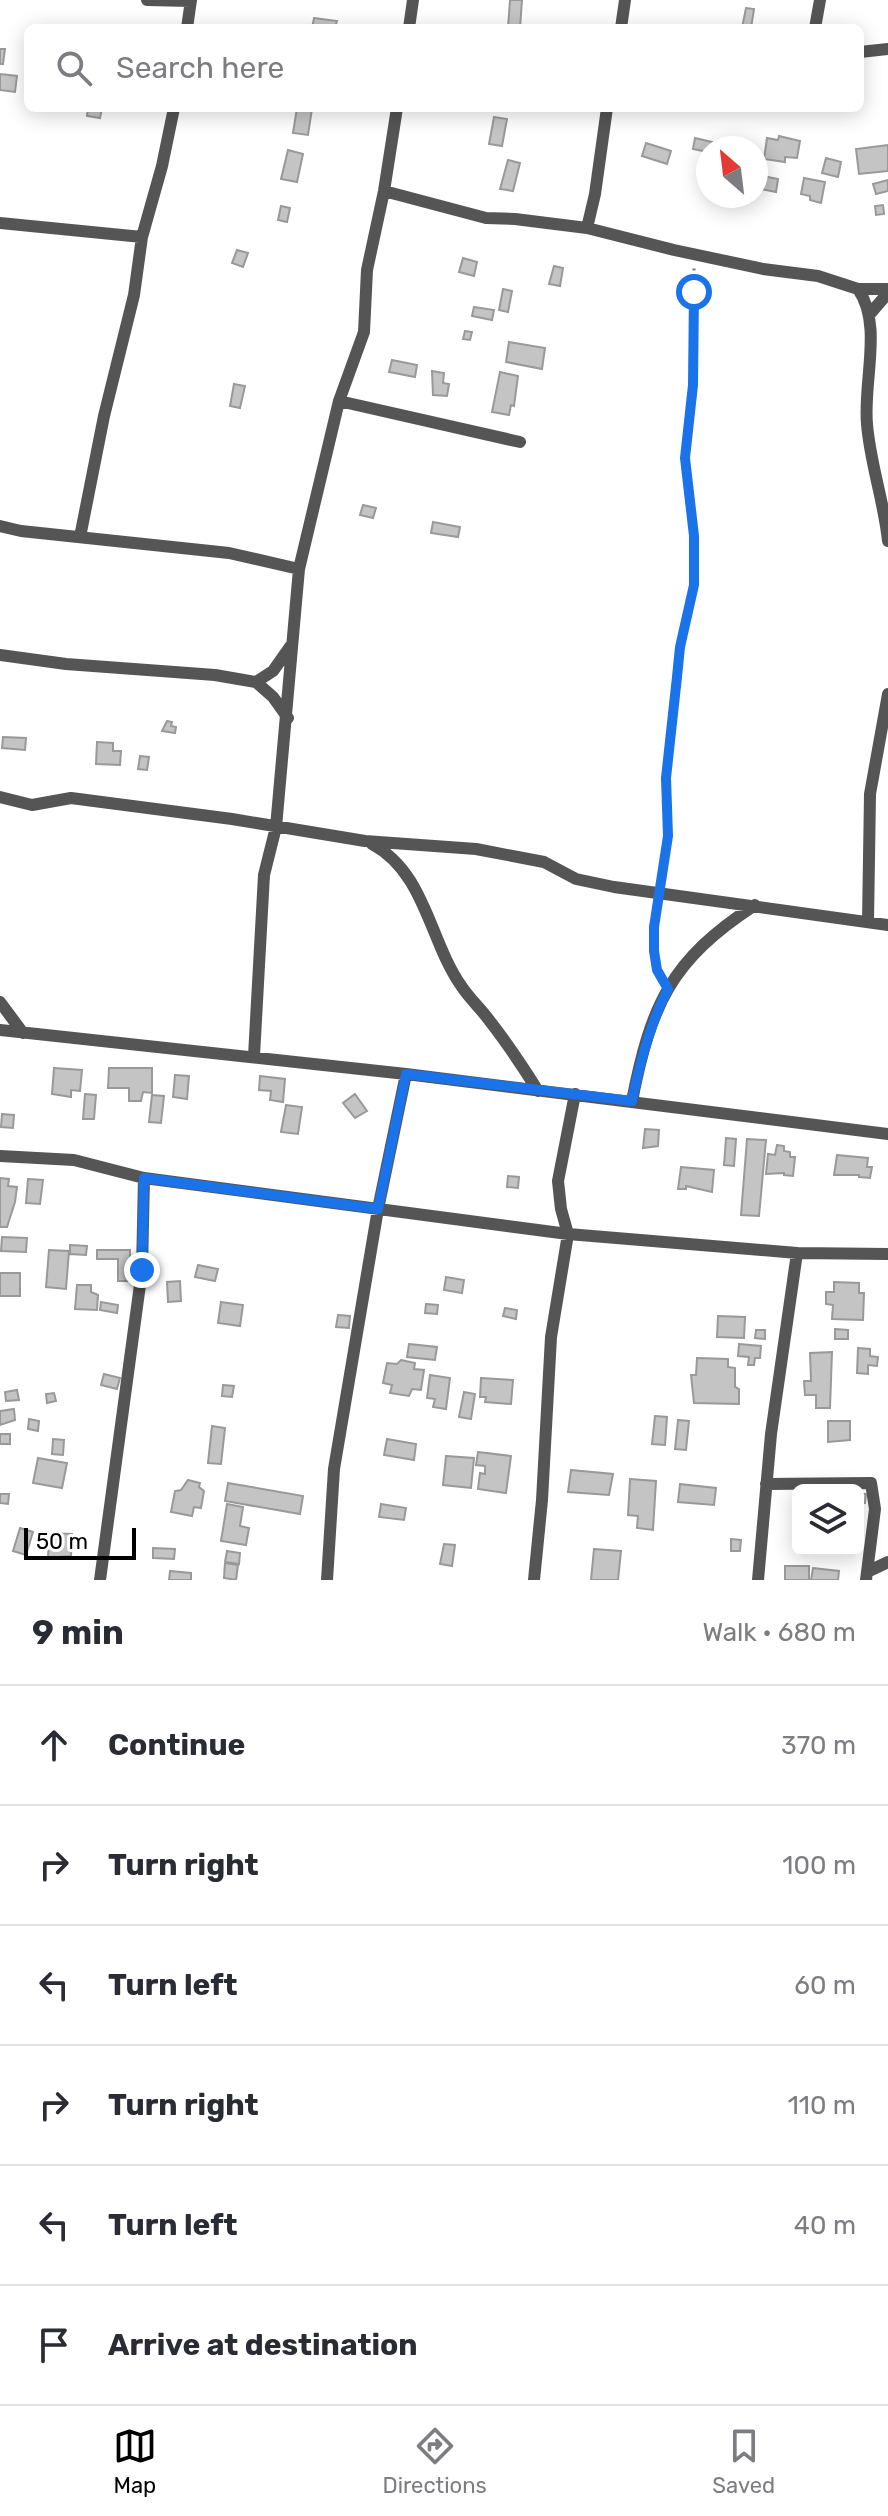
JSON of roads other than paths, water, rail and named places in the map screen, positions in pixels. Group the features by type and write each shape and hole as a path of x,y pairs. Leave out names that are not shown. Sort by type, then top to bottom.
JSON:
{"street":[{"path":"147,0 191,0 188,24"},
{"path":"410,24 413,0"},
{"path":"622,24 625,0"},
{"path":"816,24 820,0"},
{"path":"864,52 888,49"},
{"path":"80,537 104,416 134,295 142,237 173,112"},
{"path":"254,1056 264,875 276,827 299,569 339,401 364,332 367,270 396,112"},
{"path":"587,228 606,112"},
{"path":"384,191 486,218 587,228 763,269 818,276 858,289 888,291"},
{"path":"0,223 142,237"},
{"path":"858,289 864,297 869,315 867,424 888,541"},
{"path":"869,315 888,291"},
{"path":"339,401 520,442"},
{"path":"0,526 21,531 229,553 299,569"},
{"path":"256,682 273,671 294,643"},
{"path":"0,655 66,664 215,675 256,682 273,697 288,718"},
{"path":"868,922 870,794 888,694"},
{"path":"0,797 32,805 71,798 365,841 476,849 544,862 576,879 614,887 888,925"},
{"path":"365,841 385,851 400,867 421,898 461,986 489,1020 538,1091"},
{"path":"632,1101 655,1014 677,972 718,930 755,905"},
{"path":"0,1002 23,1033"},
{"path":"0,1030 254,1056 888,1134"},
{"path":"327,1580 334,1469 378,1209 406,1074"},
{"path":"534,1580 551,1337 568,1234 558,1181 575,1094"},
{"path":"0,1156 74,1160 144,1178 568,1234 797,1253 888,1254"},
{"path":"100,1580 142,1270 144,1178"},
{"path":"758,1580 771,1434 797,1253"},
{"path":"766,1484 871,1483 875,1509 866,1576"},
{"path":"866,1576 888,1562"}]}
